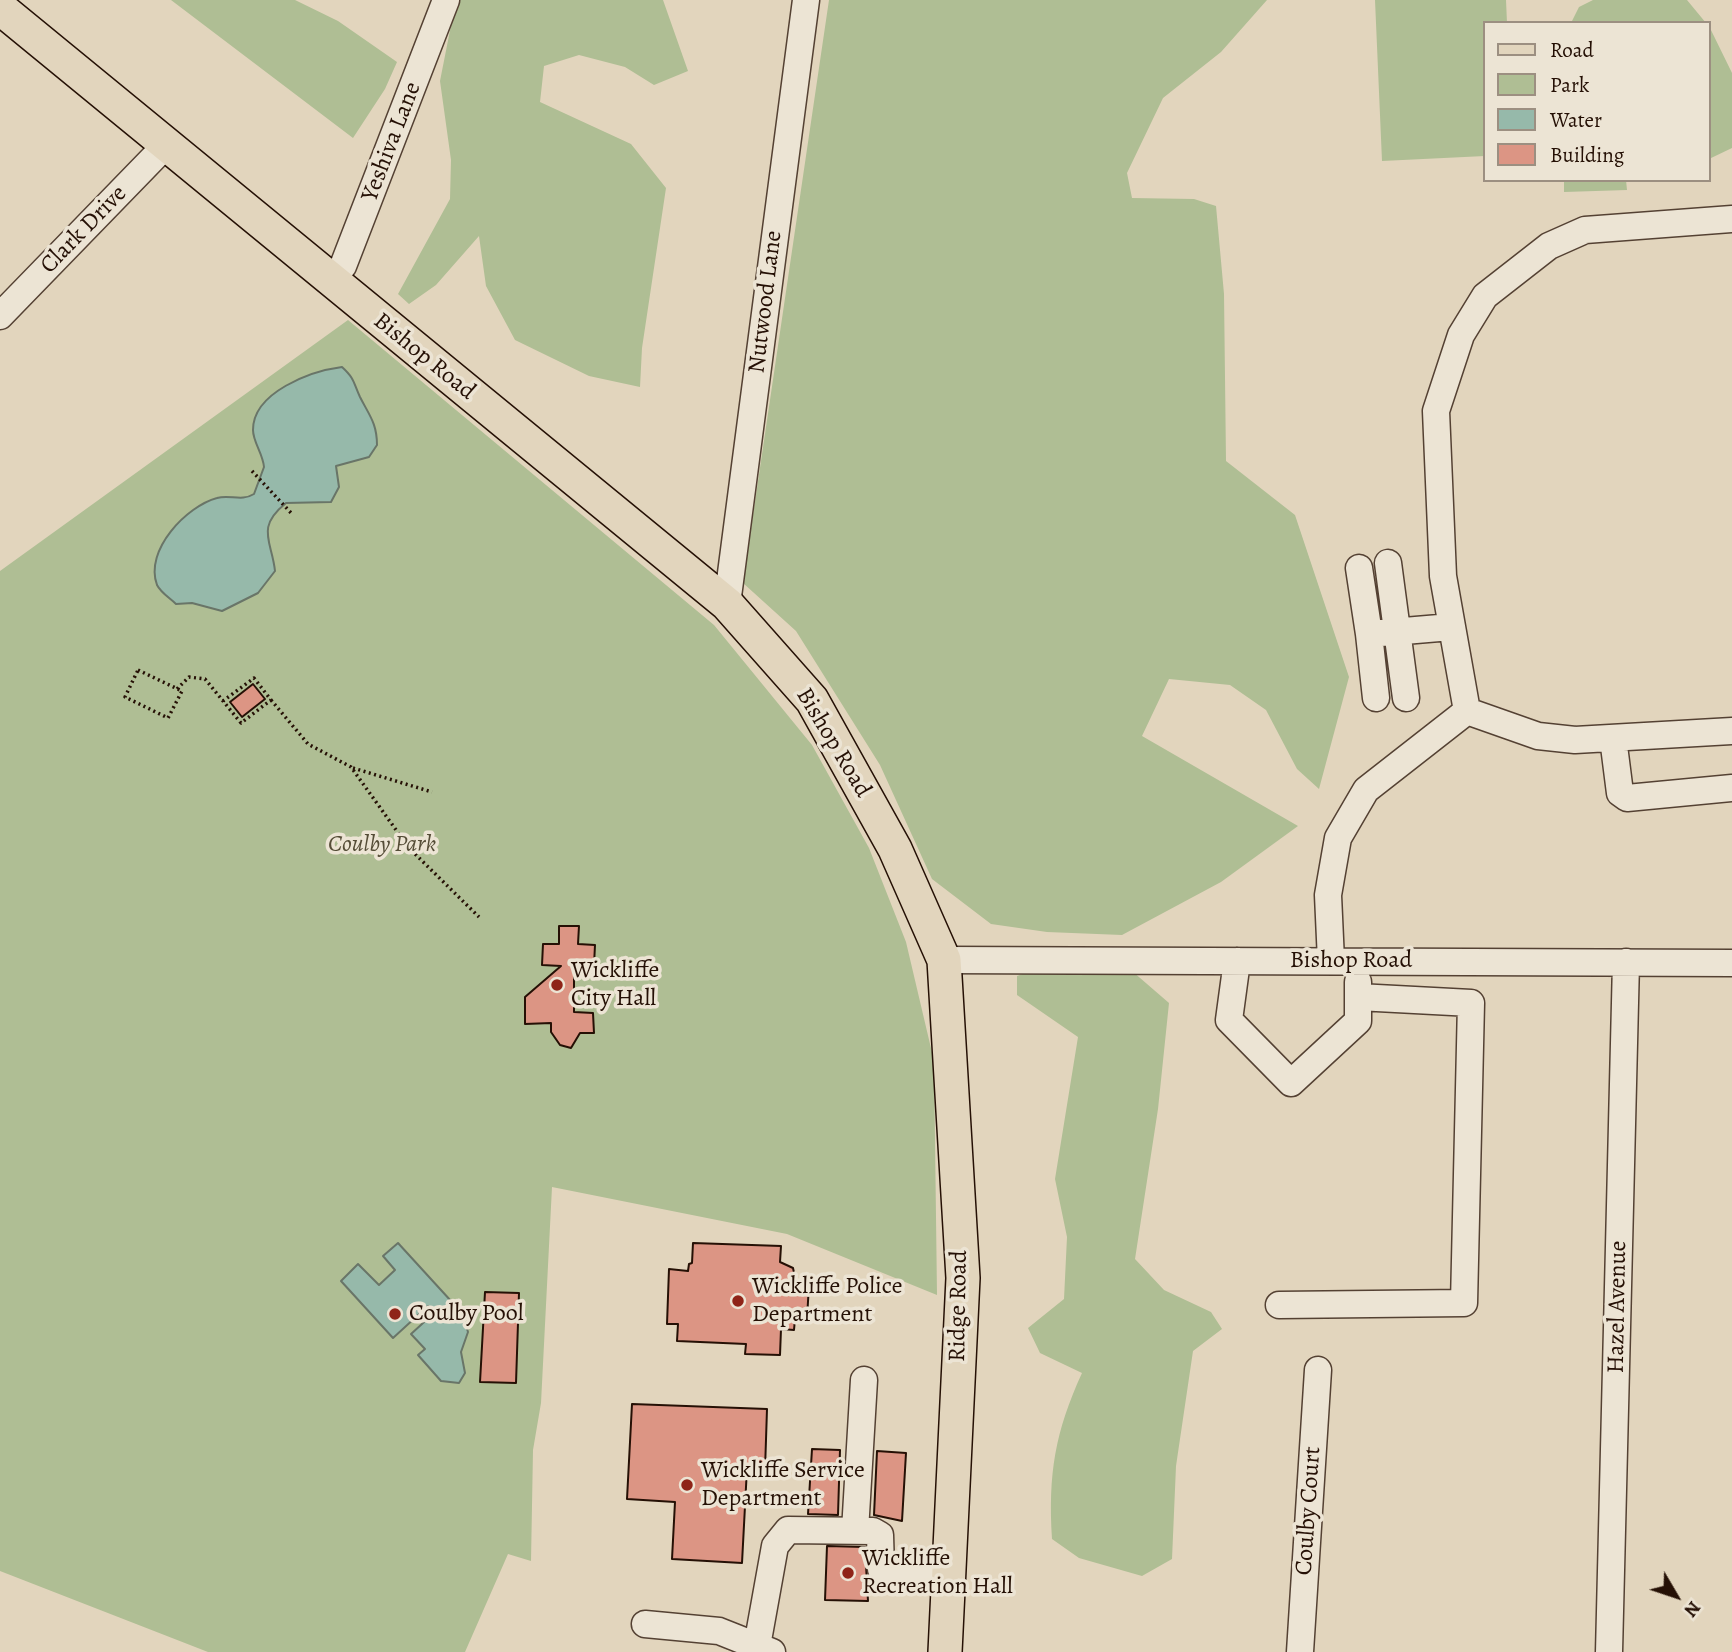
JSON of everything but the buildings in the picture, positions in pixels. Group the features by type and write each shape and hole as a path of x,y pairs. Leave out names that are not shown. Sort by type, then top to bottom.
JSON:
{"main road":[{"name":"Bishop Road","path":"0,8 727,604 812,700 895,849 944,960"},
{"name":"Ridge Road","path":"944,960 963,1279 945,1652"}],"street":[{"name":"Yeshiva Lane","path":"331,281 344,267 446,0"},
{"name":"Nutwood Lane","path":"727,604 806,0"},
{"name":"Clark Drive","path":"0,316 167,144"},
{"path":"1467,711 1443,576 1436,411 1461,335 1485,296 1549,246 1585,230 1732,219"},
{"path":"1388,563 1406,698"},
{"path":"1359,568 1376,698"},
{"path":"1369,634 1451,627"},
{"path":"1467,711 1538,736 1575,740 1732,731"},
{"path":"1331,961 1328,895 1338,838 1366,790 1467,711"},
{"path":"1613,738 1620,793 1627,798 1732,789"},
{"name":"Bishop Road","path":"944,960 1732,963"},
{"path":"1237,961 1229,1020 1291,1083 1358,1021 1358,961"},
{"path":"1279,1306 1464,1303 1474,962"},
{"name":"Hazel Avenue","path":"1609,1652 1626,962"},
{"path":"1358,997 1471,1003"},
{"name":"Coulby Court","path":"1300,1652 1318,1370"},
{"path":"855,1531 864,1380"},
{"path":"645,1624 719,1631 765,1649 775,1546 788,1530 873,1531 880,1535 881,1569 887,1574 949,1573"}],"path":[{"path":"252,471 293,515"},
{"path":"138,670 177,689 182,691 169,718 125,697 138,670"},
{"path":"177,689 184,679 197,676 205,679 241,723 271,700"},
{"path":"223,702 254,678 308,744 351,768 432,792"},
{"path":"351,768 409,848 479,917"}],"green space":[{"path":"171,0 295,0 338,21 397,62 385,89 353,138"},
{"path":"456,0 663,0 688,71 654,85 625,67 579,55 544,66 540,102 631,144 666,188 642,348 640,387 589,376 515,340 486,286 479,236 436,285 409,304 398,294 450,199 451,160 440,81"},
{"path":"829,0 1267,0 1221,52 1163,98 1127,173 1132,198 1194,199 1216,206 1224,294 1226,461 1295,515 1349,677 1319,789 1297,769 1266,710 1230,685 1169,679 1142,736 1298,826 1221,882 1122,935 1047,932 991,924 932,879 880,765 796,631 743,583"},
{"path":"1375,0 1506,0 1507,21 1484,21 1484,156 1382,161"},
{"path":"1593,0 1687,0 1704,21 1572,21 1579,7"},
{"path":"1711,30 1732,73 1732,148 1711,158"},
{"path":"1564,182 1626,182 1627,190 1564,192"},
{"name":"Coulby Park","path":"348,320 714,625 812,745 869,848 906,942 934,1061 937,1295 787,1234 552,1187 541,1403 533,1450 531,1561 508,1554 465,1652 208,1652 0,1571 0,571"},
{"path":"1031,971 1132,971 1169,1003 1158,1109 1135,1259 1164,1290 1211,1312 1222,1329 1193,1351 1176,1466 1172,1559 1142,1576 1079,1558 1052,1539 1051,1494 1055,1454 1065,1415 1082,1373 1040,1353 1028,1328 1064,1299 1067,1237 1055,1179 1078,1037 1017,995 1017,976"}],"water":[{"path":"342,367 352,378 374,425 377,445 369,457 336,466 339,487 331,502 286,503 277,512 268,528 275,571 258,593 222,611 192,603 176,604 157,585 155,572 162,544 171,531 193,510 205,503 222,497 245,497 254,494 264,467 253,430 263,405 273,394 300,379"},
{"name":"Coulby Pool","path":"398,1243 462,1313 468,1332 461,1352 465,1373 459,1383 441,1381 418,1355 425,1349 411,1334 434,1313 428,1306 393,1338 341,1281 358,1264 379,1285 395,1270 383,1256"}],"place":[{"name":"Wickliffe City Hall","path":"557,985"},
{"name":"Wickliffe Police Department","path":"738,1301"},
{"name":"Coulby Pool","path":"395,1314"},
{"name":"Wickliffe Service Department","path":"687,1485"},
{"name":"Wickliffe Recreation Hall","path":"848,1573"}]}
